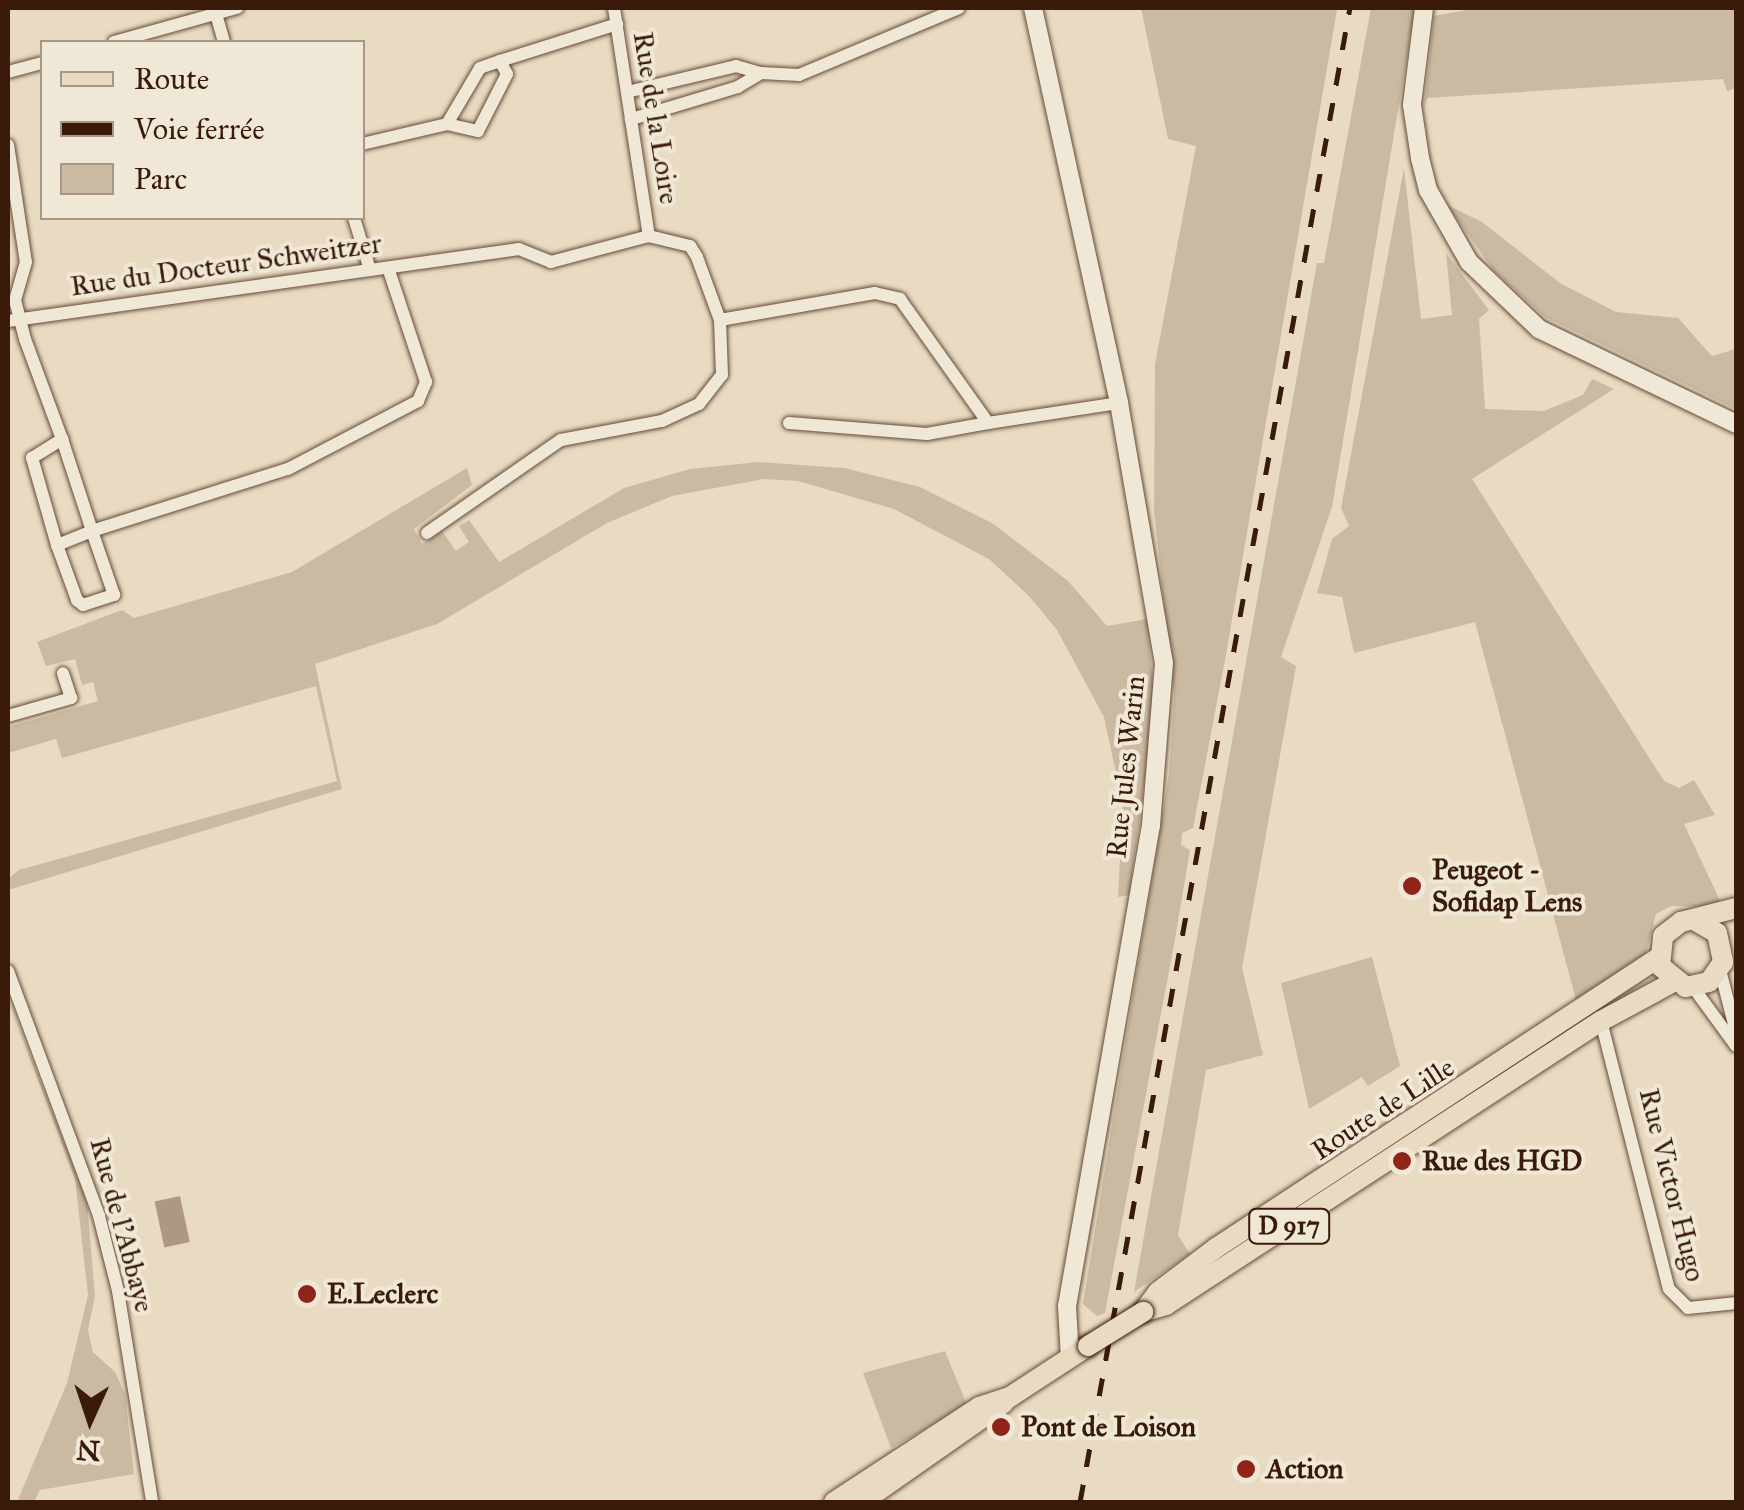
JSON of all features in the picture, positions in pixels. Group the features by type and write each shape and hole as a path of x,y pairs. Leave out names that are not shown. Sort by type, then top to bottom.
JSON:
{"main road":[{"path":"1696,921 1730,941 1720,970 1683,985 1658,958 1668,930 1736,908"},
{"name":"Route de Lille","path":"1143,1312 1158,1292 1221,1245 1658,958"},
{"name":"Route de Lille","path":"862,1502 987,1420 1010,1396 1143,1312 1188,1292 1601,1021 1683,985"},
{"name":"Route de Lille","path":"834,1502 980,1406 1010,1396"}],"street":[{"path":"121,40 236,8"},
{"name":"Rue de la Loire","path":"614,8 649,236"},
{"path":"627,92 736,66 761,73 798,75 959,8"},
{"name":"Rue Jules Warin","path":"1033,8 1119,402 1159,610 1164,706 1151,825 1067,1306 1079,1352"},
{"path":"1424,8 1412,105 1417,144 1428,190 1469,262 1538,330 1736,424"},
{"path":"216,14 223,40"},
{"path":"447,124 480,68 617,24"},
{"path":"365,143 447,124 478,130 507,74 500,61"},
{"path":"8,72 40,63"},
{"path":"632,119 738,87 761,73"},
{"path":"8,146 26,262 11,299 15,320 62,439 114,595 83,605 77,600 57,544 32,458 62,439"},
{"path":"355,220 370,270"},
{"path":"427,533 561,440 662,421 699,404 722,375 720,320 690,246 649,236"},
{"name":"Rue du Docteur Schweitzer","path":"15,320 519,249 551,262 649,236"},
{"path":"57,544 288,469 418,401 426,382 388,268"},
{"path":"720,320 875,293 900,300 988,423"},
{"path":"790,423 926,434 1119,402"},
{"path":"8,716 71,698 63,673"},
{"path":"1720,970 1736,1032"},
{"name":"Rue de l'Abbaye","path":"8,971 98,1216 118,1291 152,1502"},
{"path":"1683,985 1736,1046"},
{"name":"Rue Victor Hugo","path":"1601,1021 1669,1289 1688,1308 1736,1303"}],"green space":[{"path":"1141,8 1337,10 1225,660 1193,828 1182,833 1181,845 1190,850 1175,939 1105,1313 1097,1316 1083,1304 1169,774 1174,696 1154,510 1155,364 1196,146 1168,139"},
{"path":"1371,8 1415,8 1332,507 1281,657 1296,666 1242,968 1263,1055 1206,1070 1178,1235 1190,1254 1134,1292 1317,263 1324,263"},
{"path":"1478,8 1736,8 1736,88 1727,91 1723,79 1427,98 1424,109 1434,16"},
{"path":"1404,168 1421,319 1452,315 1446,253 1489,310 1479,319 1485,409 1544,411 1583,395 1592,379 1614,389 1472,479 1664,781 1679,788 1694,780 1715,815 1684,824 1723,907 1671,906 1656,914 1644,961 1576,1000 1475,622 1354,653 1342,597 1317,593 1332,539 1349,526 1341,508"},
{"path":"1447,205 1482,222 1560,283 1616,312 1678,318 1712,356 1736,349 1736,409 1545,317 1494,271"},
{"path":"758,462 844,468 920,487 992,523 1068,581 1107,626 1147,619 1155,706 1129,895 1118,897 1123,805 1104,717 1057,630 1029,596 989,559 894,509 798,481 764,479 672,496 607,523 437,624 315,664 342,789 8,890 8,879 19,870 337,781 316,686 62,758 56,739 8,753 8,727 98,701 93,682 82,685 75,659 46,666 37,642 122,610 134,618 292,572 467,468 472,485 414,529 422,544 442,531 456,551 469,542 459,526 469,520 499,562 624,488 690,469"},
{"path":"1372,957 1400,1066 1368,1086 1362,1077 1309,1109 1281,983"},
{"path":"8,999 87,1201 95,1296 88,1330 93,1352 115,1372 125,1394 134,1474 40,1490 34,1502 17,1502 67,1383 88,1295 75,1179"},
{"path":"945,1351 967,1405 891,1448 863,1373"}],"shaded area":[{"path":"180,1196 190,1242 164,1247 155,1201"}],"railway":[{"path":"1080,1502 1350,8"}],"place":[{"name":"Peugeot - Sofidap Lens","path":"1412,886"},
{"name":"Rue des HGD","path":"1402,1161"},
{"name":"E.Leclerc","path":"307,1294"},
{"name":"Pont de Loison","path":"1001,1427"},
{"name":"Action","path":"1246,1469"}]}
